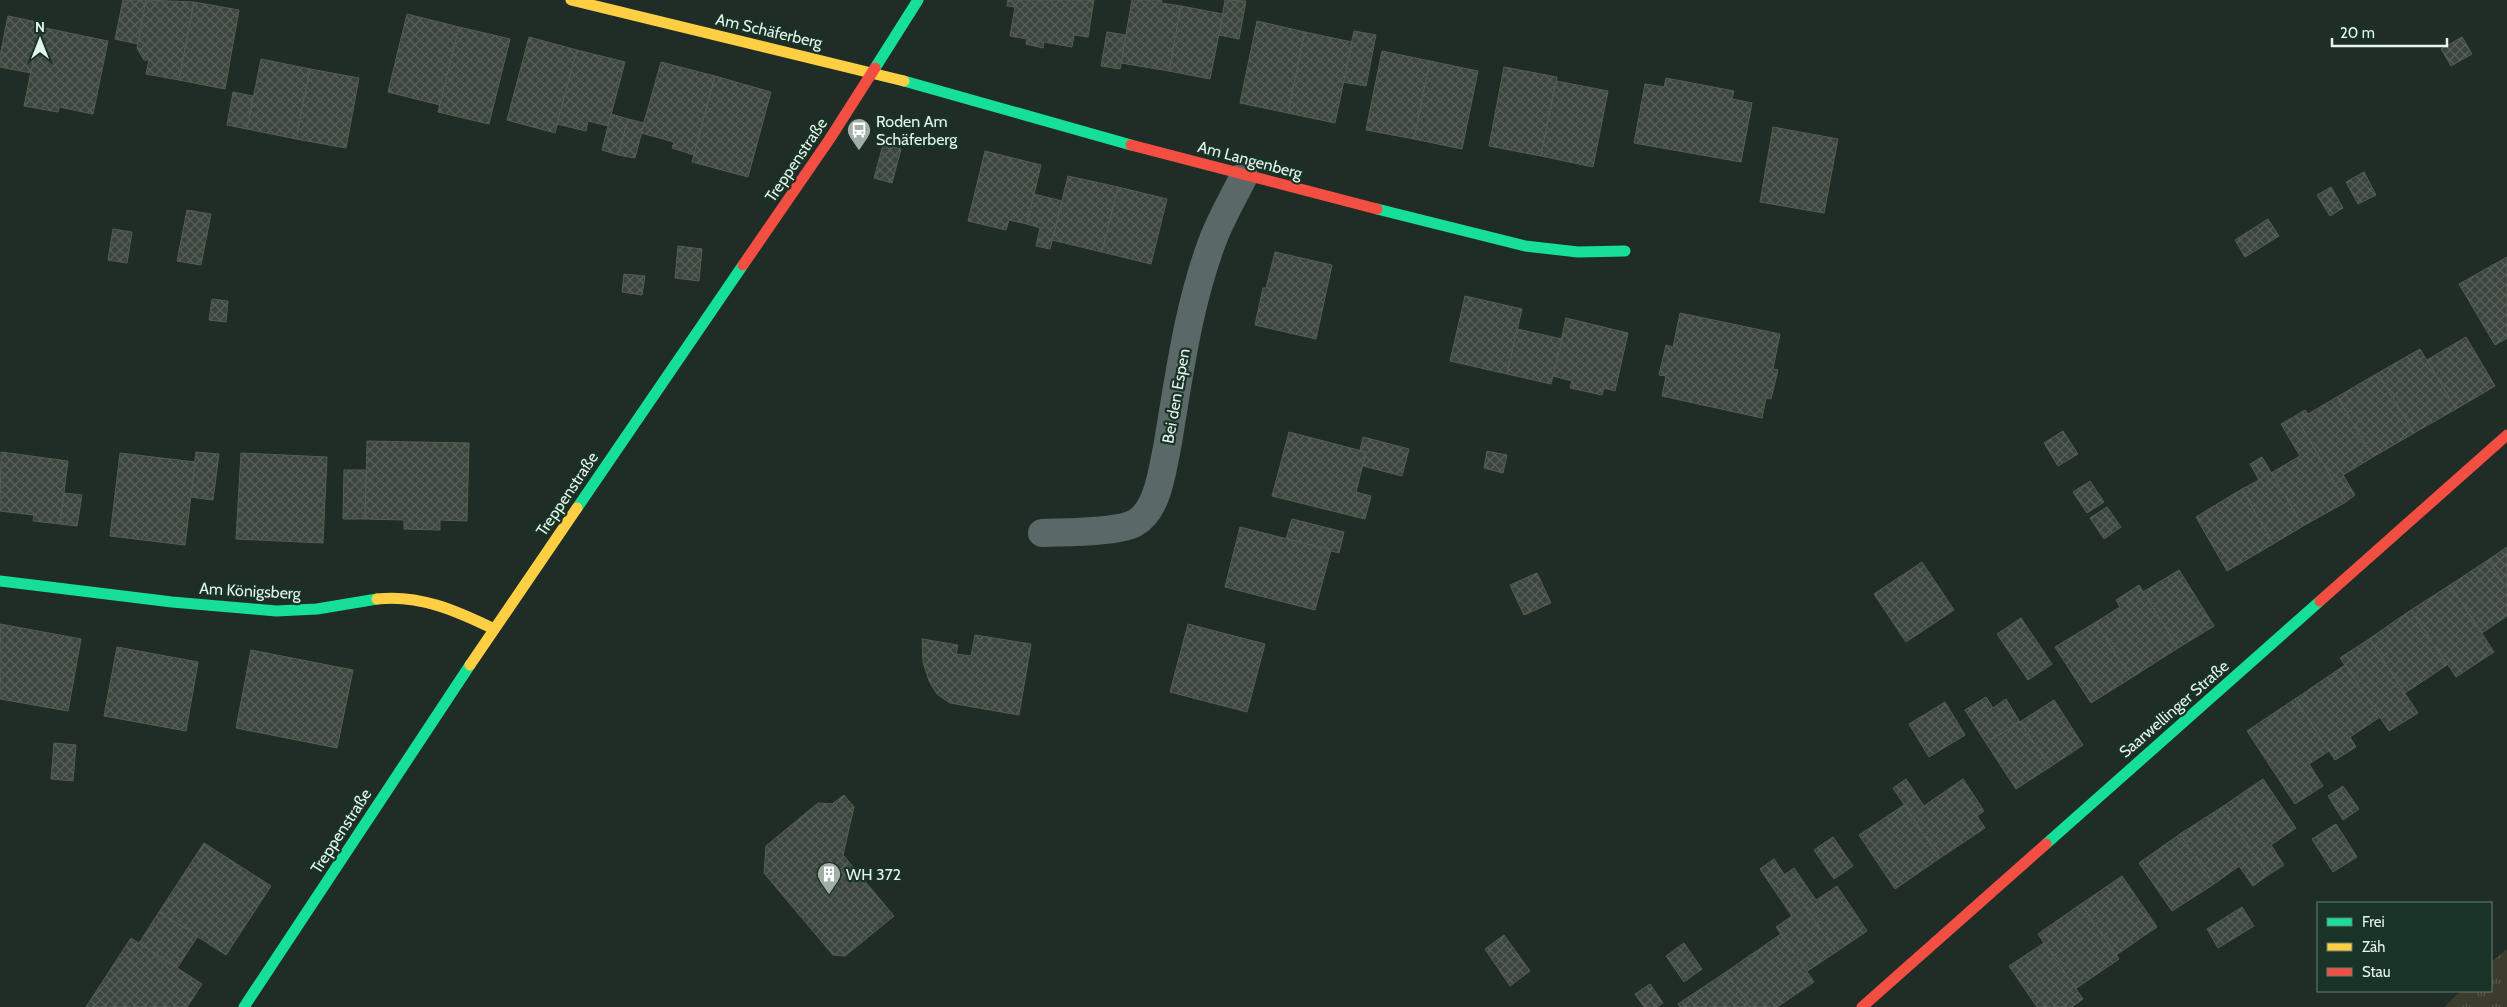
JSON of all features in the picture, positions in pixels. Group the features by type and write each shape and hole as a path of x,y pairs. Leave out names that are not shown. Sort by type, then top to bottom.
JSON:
{"street":[{"name":"Am Schäferberg","path":"571,0 871,72"},
{"name":"Treppenstraße","path":"244,1007 494,629 829,140 918,0"},
{"name":"Am Langenberg","path":"871,72 1244,176 1525,246 1578,252 1625,251"},
{"name":"Bei den Espen","path":"1042,533 1099,531 1136,523 1151,506 1162,472 1179,374 1198,286 1214,236 1244,176"},
{"name":"Saarwellinger Straße","path":"1862,1007 2507,435"},
{"name":"Am Königsberg","path":"0,581 189,604 279,611 315,609 388,598 417,600 459,611 494,629"}],"green space":[{"path":"2507,949 2507,1007 2444,1007 2460,992 2492,992 2492,961"}],"building":[{"path":"123,0 146,0 138,44 115,39"},
{"path":"146,0 194,2 179,80 146,74 149,60 144,60 137,48"},
{"path":"1008,0 1094,0 1088,37 1074,35 1072,47 1044,42 1043,48 1026,44 1027,39 1010,36 1015,7 1007,6"},
{"path":"1132,0 1162,0 1161,3 1181,6 1169,71 1121,63"},
{"path":"1225,0 1246,1 1239,39 1219,35"},
{"path":"194,2 239,10 225,89 179,80"},
{"path":"1181,6 1223,14 1210,79 1169,71"},
{"path":"407,14 459,27 440,105 388,92"},
{"path":"8,16 41,23 31,73 0,67 0,56"},
{"path":"1257,21 1305,32 1288,113 1240,103"},
{"path":"40,27 108,41 93,114 59,107 58,112 24,106"},
{"path":"459,27 510,39 489,124 438,112"},
{"path":"1354,31 1376,35 1366,86 1343,82"},
{"path":"1107,32 1126,35 1120,69 1101,66"},
{"path":"1305,32 1352,42 1335,123 1288,113"},
{"path":"529,37 577,50 555,133 507,120"},
{"path":"2462,37 2472,54 2451,66 2441,49"},
{"path":"577,50 625,62 608,126 588,121 586,131 557,124"},
{"path":"1382,51 1430,61 1414,139 1366,130"},
{"path":"261,59 310,69 296,139 247,129"},
{"path":"1430,61 1478,71 1462,149 1414,139"},
{"path":"661,62 715,76 694,155 672,148 674,142 641,133"},
{"path":"1504,67 1557,77 1541,156 1489,146"},
{"path":"310,69 359,78 346,148 296,139"},
{"path":"715,76 771,92 748,177 692,162"},
{"path":"1666,78 1734,91 1732,99 1752,103 1741,162 1634,143 1645,84 1664,87"},
{"path":"1556,81 1608,91 1593,167 1541,156"},
{"path":"233,92 253,96 247,129 227,125"},
{"path":"611,114 628,119 618,155 602,150"},
{"path":"628,119 644,123 635,158 618,155"},
{"path":"1773,127 1838,139 1824,213 1760,202"},
{"path":"883,145 901,149 892,183 874,178"},
{"path":"985,151 1041,165 1027,224 1009,220 1006,230 968,221"},
{"path":"2364,172 2376,195 2358,204 2346,182"},
{"path":"1068,176 1118,187 1102,252 1052,240"},
{"path":"1118,187 1167,199 1151,264 1102,252"},
{"path":"2331,187 2343,208 2330,216 2317,195"},
{"path":"1034,194 1062,201 1050,249 1036,246 1040,228 1027,224"},
{"path":"187,210 211,214 201,265 177,261"},
{"path":"2268,219 2279,236 2245,257 2235,240"},
{"path":"113,229 132,232 127,263 108,260"},
{"path":"678,246 702,249 699,281 675,278"},
{"path":"1275,252 1332,265 1316,339 1255,325 1263,288 1266,288"},
{"path":"2507,257 2507,338 2495,345 2459,284"},
{"path":"624,274 645,276 642,295 622,292"},
{"path":"1465,296 1522,309 1507,374 1450,361"},
{"path":"212,299 228,301 226,322 209,320"},
{"path":"1680,313 1780,334 1773,369 1778,370 1771,399 1766,398 1762,418 1662,396 1666,376 1659,375 1666,345 1673,347"},
{"path":"1566,318 1628,333 1615,391 1604,388 1602,395 1570,388 1572,381 1553,376"},
{"path":"1517,329 1562,339 1551,384 1507,374"},
{"path":"2466,337 2495,386 2456,409 2427,360"},
{"path":"2420,349 2456,409 2414,433 2378,373"},
{"path":"2378,373 2414,433 2373,457 2337,397"},
{"path":"2337,397 2373,457 2343,475 2355,495 2346,502 2295,416 2305,410 2308,414"},
{"path":"2295,416 2346,502 2303,526 2271,473 2300,456 2281,424"},
{"path":"2063,431 2078,454 2058,466 2044,443"},
{"path":"1289,432 1366,452 1356,492 1371,496 1365,519 1272,496"},
{"path":"1363,437 1409,449 1402,476 1363,466 1366,452 1360,450"},
{"path":"367,441 469,443 467,521 440,520 440,530 404,529 404,520 365,519"},
{"path":"1487,451 1507,455 1503,473 1484,468"},
{"path":"1,452 68,461 60,524 33,521 34,515 0,511"},
{"path":"196,452 219,454 213,500 190,497"},
{"path":"120,453 195,462 185,545 110,536"},
{"path":"241,453 327,457 323,543 236,539"},
{"path":"2262,457 2303,526 2273,544 2242,489 2259,480 2250,464"},
{"path":"344,470 366,470 365,519 343,519"},
{"path":"2090,481 2104,502 2087,513 2073,492"},
{"path":"2242,489 2273,544 2227,571 2196,517"},
{"path":"64,493 82,495 77,526 60,524"},
{"path":"2107,507 2121,527 2104,539 2090,518"},
{"path":"1292,519 1344,532 1339,553 1286,539"},
{"path":"1240,527 1331,550 1315,610 1225,587"},
{"path":"2507,547 2507,588 2488,560"},
{"path":"2488,560 2507,588 2507,616 2482,633 2450,585"},
{"path":"1922,562 1954,610 1906,642 1874,594"},
{"path":"2179,570 2214,626 2178,648 2143,592"},
{"path":"1537,573 1551,603 1524,615 1510,585"},
{"path":"2139,585 2178,648 2131,678 2096,622 2120,607 2116,600"},
{"path":"2450,585 2494,652 2456,677 2411,610"},
{"path":"2411,610 2447,665 2405,693 2369,639"},
{"path":"2021,618 2052,664 2028,680 1997,634"},
{"path":"2096,622 2131,678 2091,703 2055,647"},
{"path":"0,624 81,639 68,711 0,699"},
{"path":"1188,624 1265,644 1247,712 1170,692"},
{"path":"975,635 1031,644 1019,715 950,703 937,694 929,681 923,662 922,639 958,645 956,654 971,656"},
{"path":"2369,639 2418,713 2389,731 2340,658"},
{"path":"117,647 198,662 186,731 104,716"},
{"path":"251,650 353,670 337,748 236,728"},
{"path":"2345,665 2380,717 2350,737 2356,747 2335,760 2295,699"},
{"path":"1986,697 1993,708 2006,699 2020,722 1986,743 1965,710"},
{"path":"2295,699 2329,751 2309,764 2323,786 2295,804 2247,731"},
{"path":"2054,700 2083,745 2050,767 2020,722"},
{"path":"1945,702 1965,735 1929,757 1909,724"},
{"path":"2020,722 2050,767 2016,789 1986,743"},
{"path":"54,743 76,745 73,781 51,779"},
{"path":"1906,779 1924,806 1963,779 1984,811 1977,816 1985,828 1940,858 1893,788"},
{"path":"2263,779 2296,828 2271,845 2284,865 2268,875 2222,807"},
{"path":"2343,786 2359,809 2343,820 2328,796"},
{"name":"WH 372","path":"844,795 854,807 843,855 894,916 845,956 833,955 764,873 766,846 818,803 832,804"},
{"path":"1904,805 1940,858 1895,889 1859,835"},
{"path":"2222,807 2268,875 2253,886 2239,866 2214,884 2180,834"},
{"path":"2336,824 2357,857 2333,872 2312,839"},
{"path":"2180,834 2214,884 2172,911 2139,863"},
{"path":"1833,837 1853,866 1834,879 1814,850"},
{"path":"204,843 271,886 226,955 159,912"},
{"path":"1774,859 1836,952 1806,972 1776,927 1792,916 1760,869"},
{"path":"1794,868 1816,900 1837,886 1867,931 1836,952 1784,875"},
{"path":"2122,876 2157,927 2116,955 2081,904"},
{"path":"2081,904 2119,959 2075,989 2038,934"},
{"path":"2242,907 2254,926 2218,948 2207,929"},
{"path":"159,912 198,936 177,968 139,943"},
{"path":"1781,934 1814,982 1777,1007 1750,1007 1726,972"},
{"path":"1504,935 1530,971 1510,986 1485,949"},
{"path":"131,938 202,984 187,1007 86,1007"},
{"path":"1684,943 1702,969 1684,982 1666,956"},
{"path":"2044,943 2083,999 2072,1007 2037,1007 2009,966"},
{"path":"1726,972 1750,1007 1680,1007 1678,1004"},
{"path":"1650,984 1663,1003 1657,1007 1644,1007 1635,994"}],"traffic: fast":[{"path":"875,68 918,0"},
{"path":"904,81 1131,145"},
{"path":"1377,209 1525,246 1578,252 1625,251"},
{"path":"577,508 743,265"},
{"path":"0,581 172,602 276,611 317,609 377,599"},
{"path":"2046,844 2320,601"},
{"path":"244,1007 470,665"}],"traffic: slow":[{"path":"571,0 904,81"},
{"path":"470,665 577,508"},
{"path":"377,599 408,599 437,605 494,629"}],"traffic: jam":[{"path":"743,265 829,140 875,68"},
{"path":"1131,145 1377,209"},
{"path":"2320,601 2507,435"},
{"path":"1862,1007 2046,844"}],"place":[{"name":"Roden Am Schäferberg","path":"859,151"},
{"name":"WH 372","path":"829,895"}]}
